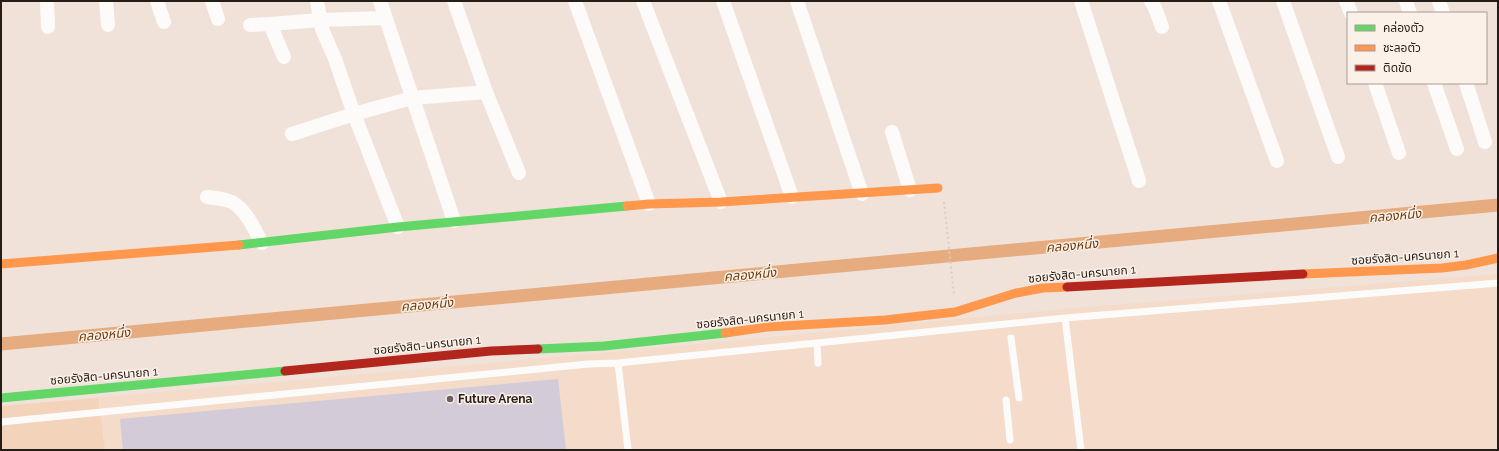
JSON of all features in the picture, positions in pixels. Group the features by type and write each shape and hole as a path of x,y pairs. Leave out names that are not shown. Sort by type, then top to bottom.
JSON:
{"street":[{"path":"47,1 48,27"},
{"path":"106,1 108,25"},
{"path":"157,1 164,22"},
{"path":"212,1 218,19"},
{"path":"317,1 319,20 398,227"},
{"path":"380,1 454,221"},
{"path":"454,1 486,92 519,173"},
{"path":"575,1 649,204"},
{"path":"643,1 721,202"},
{"path":"723,1 792,197"},
{"path":"796,1 862,194"},
{"path":"1081,1 1139,181"},
{"path":"1151,1 1162,27"},
{"path":"1219,1 1277,161"},
{"path":"1283,1 1338,157"},
{"path":"1346,1 1351,12"},
{"path":"1406,1 1410,12"},
{"path":"1439,1 1443,12"},
{"path":"250,24 386,18"},
{"path":"270,24 284,57"},
{"path":"1375,84 1399,153"},
{"path":"1434,84 1457,149"},
{"path":"1466,84 1485,142"},
{"path":"292,134 354,114 412,98 486,92"},
{"path":"892,132 910,190"},
{"path":"1,264 262,243 454,221 649,204 721,202 938,188"},
{"path":"207,197 231,202 241,209 247,216 262,243"},
{"name":"ซอยรังสิต-นครนายก 1","path":"1,398 491,351 604,346 685,338 766,327 885,320 955,312 1016,293 1044,288 1163,280 1442,268 1466,265 1498,258"}],"lane":[{"path":"1,422 588,364 618,363 1065,318 1498,283"},
{"path":"1065,318 1080,450"},
{"path":"1011,338 1019,398"},
{"path":"817,343 818,363"},
{"path":"618,363 628,450"},
{"path":"1006,400 1010,440"}],"path":[{"path":"944,201 955,299"}],"shaded area":[{"path":"1498,274 1498,450 1,450 1,406 625,351 1063,309"},
{"path":"98,398 105,450 1,450 1,406"}],"building":[{"name":"Future Arena","path":"558,379 566,450 123,450 120,419"}],"waterway":[{"name":"คลองหนึ่ง","path":"1,344 1498,205"}],"traffic: fast":[{"path":"239,245 398,227 627,206"},
{"path":"538,349 604,346 725,333"},
{"path":"1,398 285,371"}],"traffic: slow":[{"path":"627,206 721,202 938,188"},
{"path":"1,264 239,245"},
{"path":"1303,274 1442,268 1466,265 1498,258"},
{"path":"725,333 767,327 885,320 955,312 1016,293 1043,288 1067,287"}],"traffic: jam":[{"path":"1067,287 1303,274"},
{"path":"285,371 491,351 538,349"}],"place":[{"name":"Future Arena","path":"450,399"}]}
